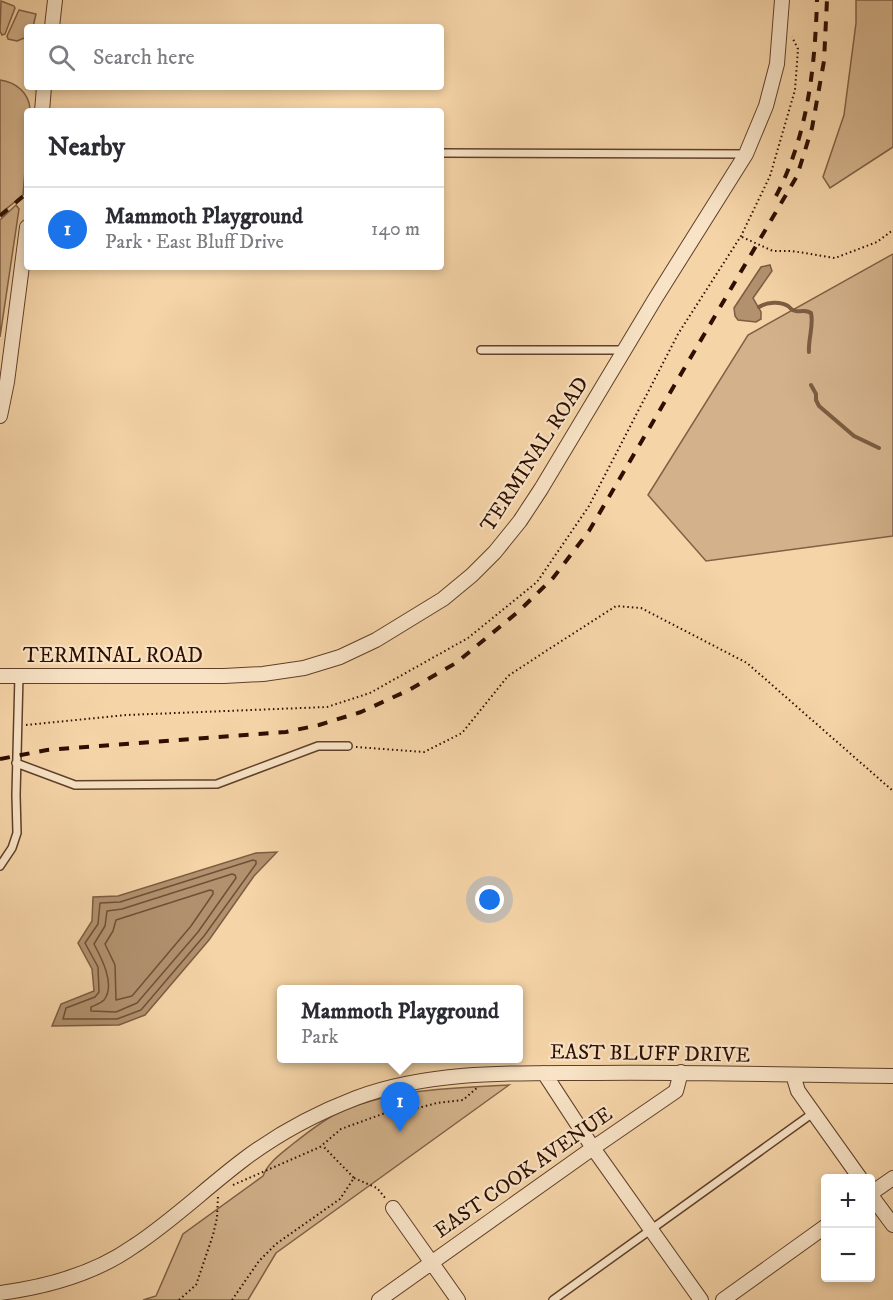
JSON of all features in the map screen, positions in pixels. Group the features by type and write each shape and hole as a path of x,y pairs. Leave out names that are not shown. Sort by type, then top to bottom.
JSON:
{"street":[{"path":"52,24 55,0"},
{"name":"TERMINAL ROAD","path":"0,675 224,676 263,674 304,668 340,657 376,640 443,598 472,575 495,552 536,497 746,154 766,106 777,64 782,0"},
{"path":"42,108 44,90"},
{"path":"0,416 7,382 24,250"},
{"name":"EAST BLUFF DRIVE","path":"0,1293 54,1282 106,1262 134,1247 245,1158 289,1131 356,1098 386,1089 449,1077 494,1074 681,1072 893,1076"},
{"name":"EAST COOK AVENUE","path":"379,1300 676,1091 681,1072"},
{"path":"544,1073 592,1148 701,1300"},
{"path":"793,1075 798,1091 856,1174"},
{"path":"875,1191 893,1178"},
{"path":"875,1201 893,1225"},
{"path":"393,1208 458,1300"},
{"path":"723,1300 822,1228"}],"lane":[{"path":"444,153 746,154"},
{"path":"482,350 624,350"},
{"path":"0,866 12,848 17,833 16,763 19,675"},
{"path":"16,763 75,785 217,784 318,746 348,746"},
{"path":"553,1300 813,1113"}],"path":[{"path":"17,726 126,715 327,707 370,693 468,638 537,582 589,506 678,334 741,236 770,176 795,90 798,49 782,17"},
{"path":"741,236 773,251 792,251 835,258 877,242 893,230"},
{"path":"348,746 424,752 462,733 508,676 616,606 641,608 747,663 893,791"},
{"path":"226,1187 301,1156 322,1145 341,1129 399,1108 414,1109 463,1100 494,1074"},
{"path":"322,1145 354,1178 376,1188 393,1208"},
{"path":"232,1300 239,1287 267,1253 340,1199 354,1178"},
{"path":"179,1300 196,1285 213,1235 217,1218 218,1194"}],"shaded area":[{"path":"856,0 893,0 893,147 830,188 823,177 844,115 856,23"},
{"path":"1,1 15,8 5,34 2,35 0,31"},
{"path":"19,10 36,14 34,24 24,24 24,38 17,41 8,39 7,36"},
{"path":"0,80 21,89 30,108 24,108 23,195 0,214"},
{"path":"16,205 19,209 0,337 0,220"},
{"path":"893,254 893,536 706,561 648,495 748,335"},
{"path":"509,1085 276,1253 248,1300 143,1300 156,1296 183,1234 263,1176 280,1154 309,1131 336,1114 377,1099 421,1091"}],"water":[{"path":"770,265 772,271 753,298 761,312 761,319 756,322 738,320 734,308 761,267"},
{"path":"277,852 254,876 209,940 145,1015 119,1025 52,1026 61,1004 94,991 92,969 78,943 92,921 93,897 118,896 256,853"}],"waterway":[{"path":"759,307 777,303 785,304 794,311 811,313 809,352"},
{"path":"811,385 819,406 854,436 879,448"}],"railway":[{"path":"776,196 787,173 803,125 812,75 817,0"},
{"path":"0,759 47,750 286,732 319,725 361,712 409,690 456,663 519,611 553,578 589,531 797,176 812,128 824,61 827,0"},
{"path":"0,216 24,196"}],"place":[{"name":"Mammoth Playground","path":"400,1132"}]}
